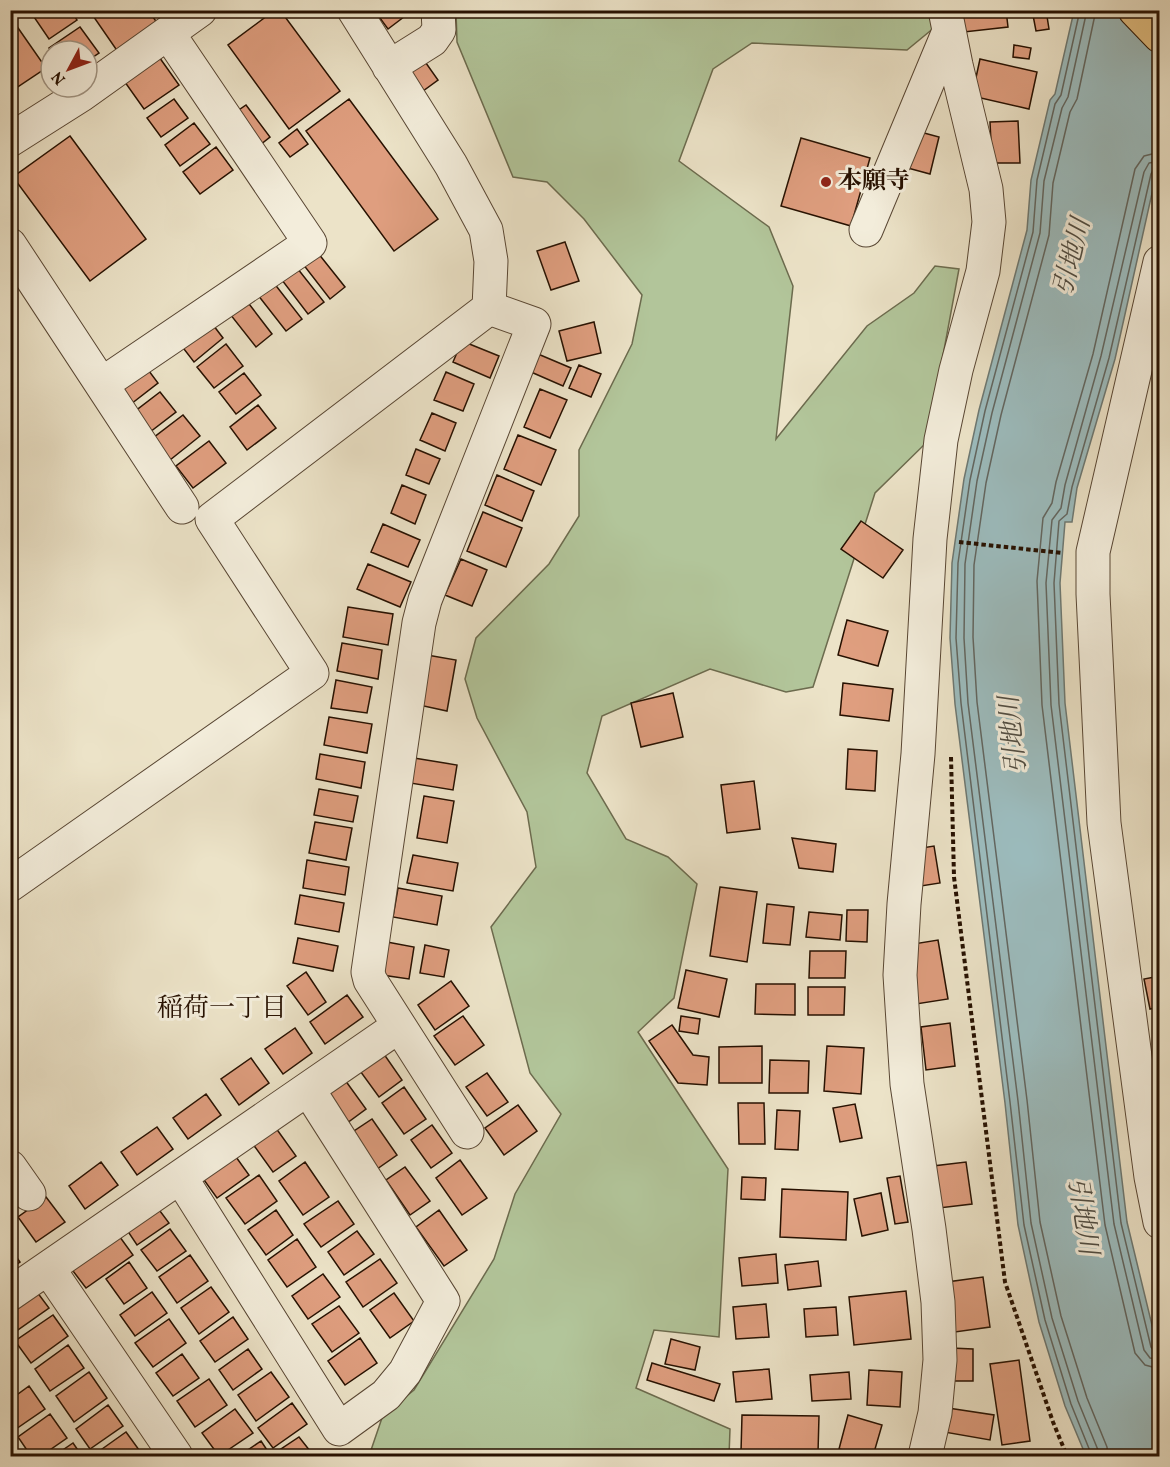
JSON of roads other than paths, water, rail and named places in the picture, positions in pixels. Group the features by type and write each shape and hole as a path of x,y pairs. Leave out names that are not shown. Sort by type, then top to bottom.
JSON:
{"highway":[{"path":"1135,10 1160,36"}],"street":[{"path":"354,10 451,165 486,230 491,261 489,308"},
{"path":"389,67 432,40 439,30 438,10"},
{"path":"10,140 81,94 181,19 310,243 102,384"},
{"path":"866,230 947,21"},
{"path":"925,1456 935,1413 940,1360 938,1302 908,1084 900,975 918,754 929,548 940,440 983,271 989,222 986,189 947,21"},
{"path":"10,245 182,507"},
{"path":"1160,262 1093,552 1104,823 1151,1177 1160,1222"},
{"path":"10,885 312,673 212,519 489,308"},
{"path":"467,1132 370,980 368,972 424,600 534,324 489,308"},
{"path":"10,1294 399,1026"},
{"path":"181,1178 339,1429 393,1388 405,1372 443,1300 309,1089"},
{"path":"10,1167 29,1194"},
{"path":"48,1268 176,1456"}],"water":[{"name":"引地川","path":"1074,11 1159,11 1159,162 1115,359 1077,488 1072,522 1065,522 1060,583 1065,703 1127,1222 1159,1354 1159,1456 1086,1456 1065,1406 1039,1322 1018,1225 955,704 950,638 952,563 964,479 979,410 1027,230 1031,180 1050,100 1055,94"}],"place":[{"name":"本願寺","path":"826,182"}],"district":[{"name":"稲荷一丁目","path":"222,1009"}]}
